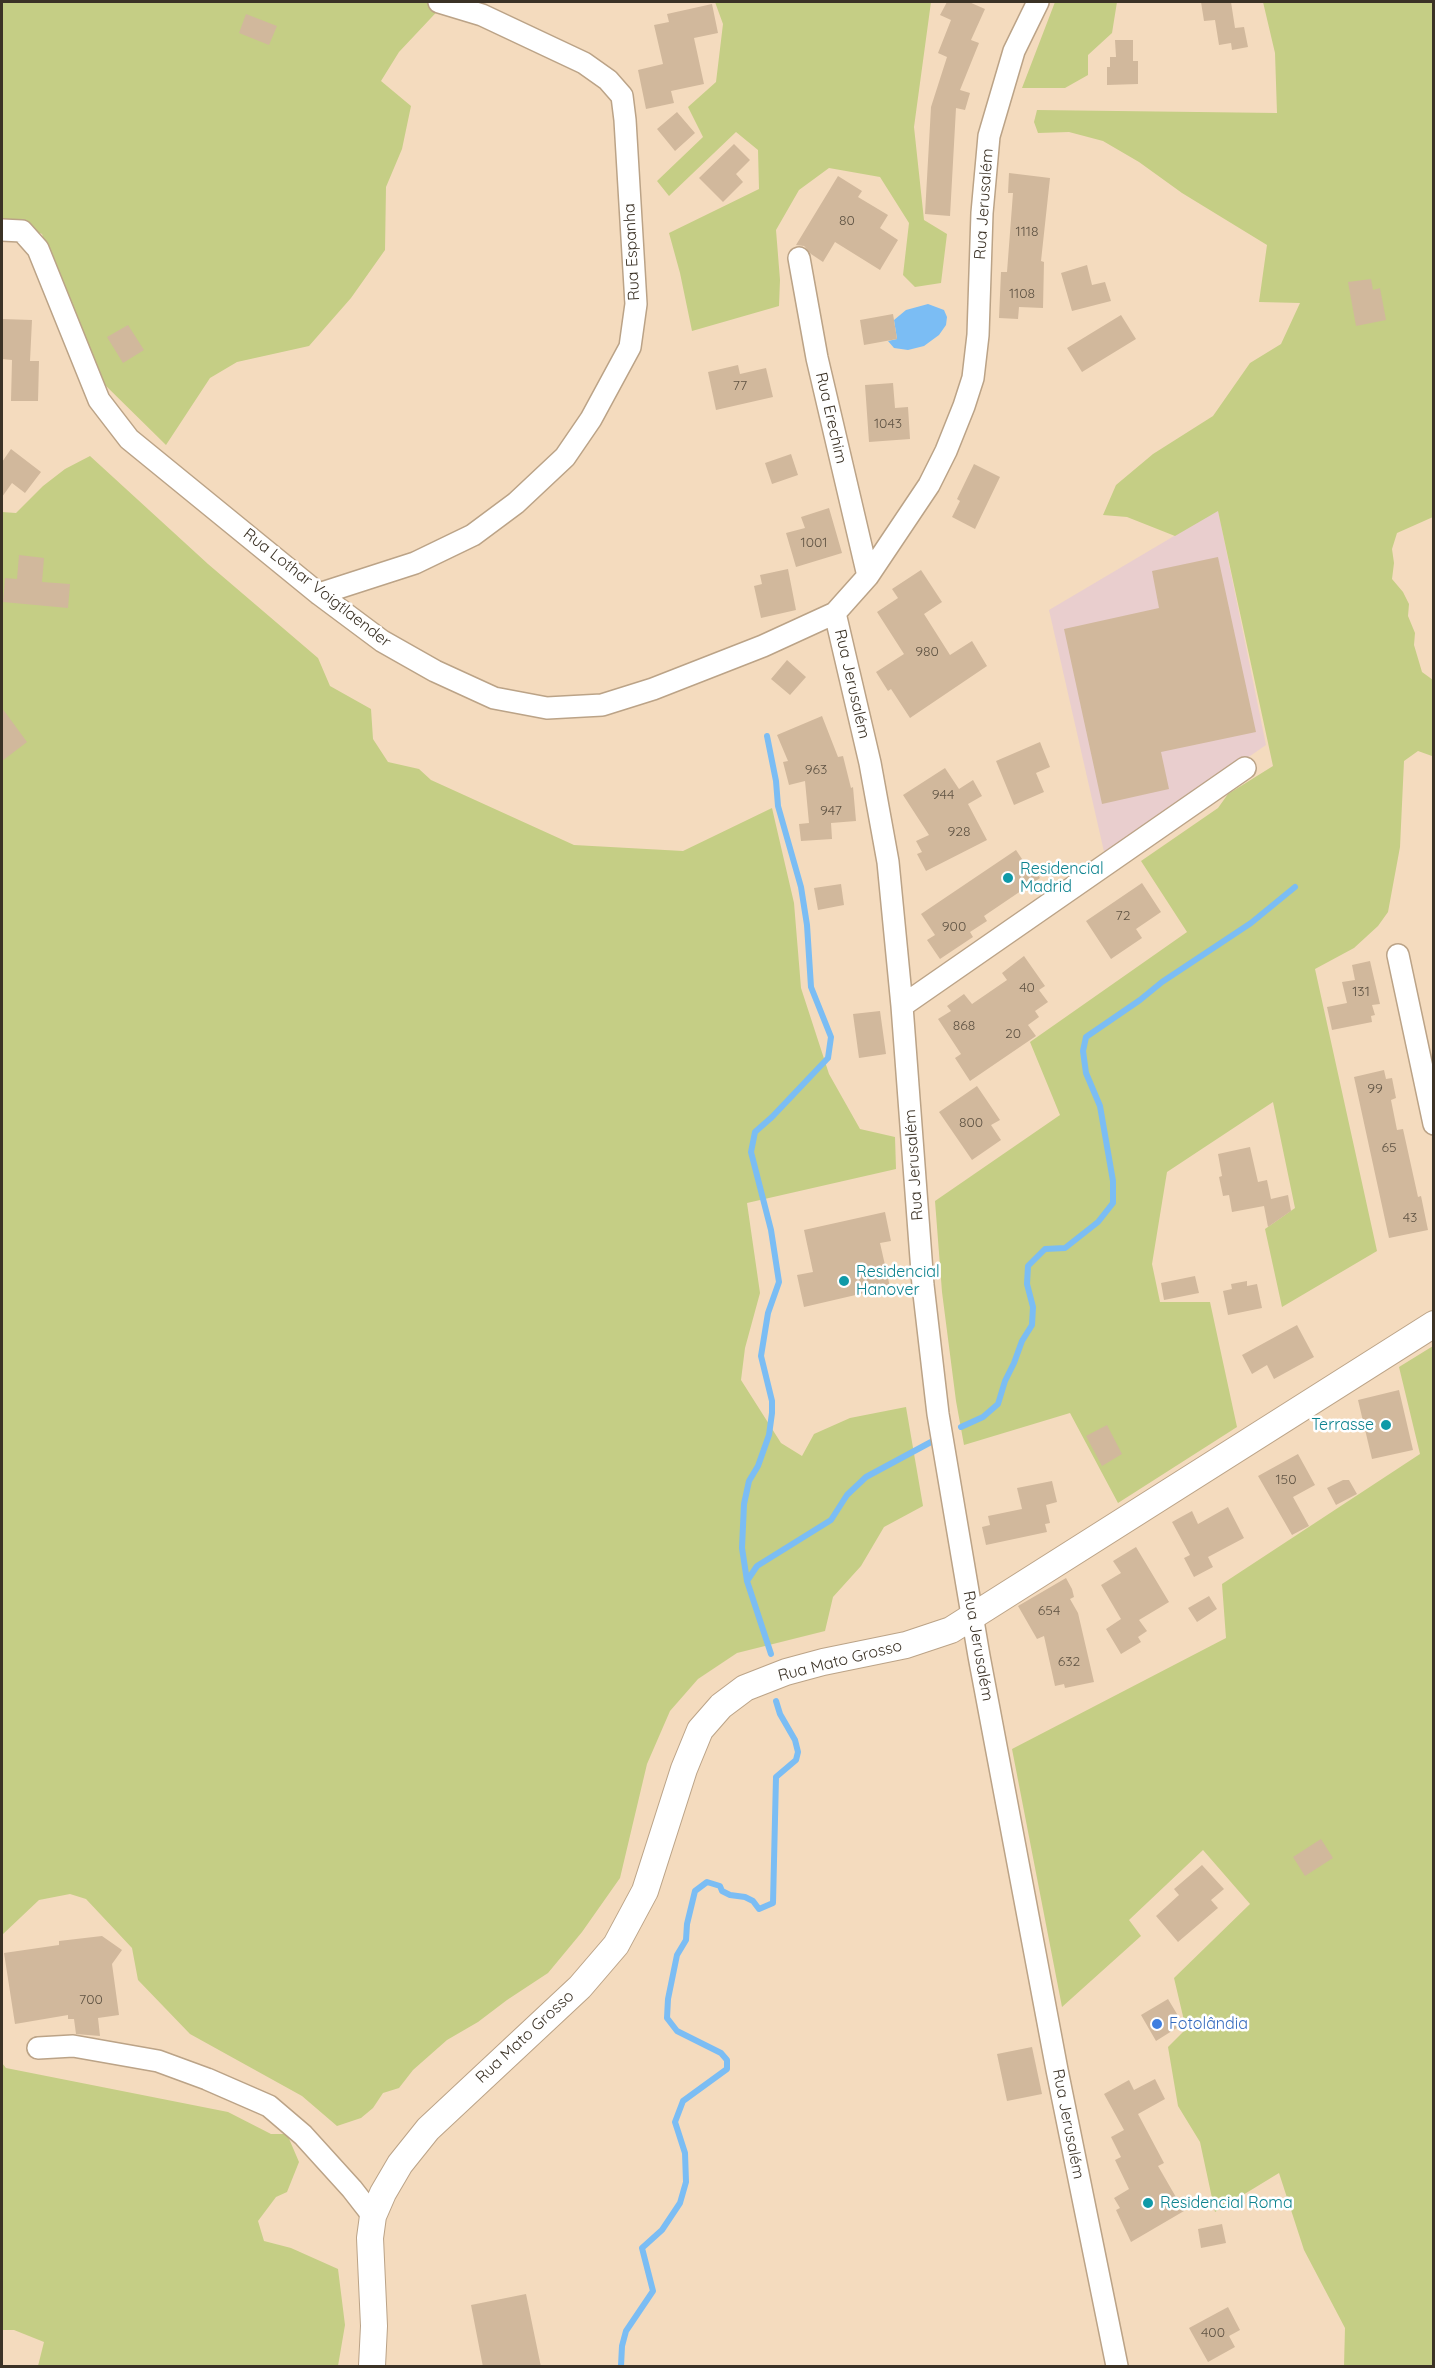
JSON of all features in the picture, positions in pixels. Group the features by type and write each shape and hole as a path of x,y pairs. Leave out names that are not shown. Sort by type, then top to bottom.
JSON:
{"street":[{"name":"Rua Espanha","path":"319,594 415,563 473,535 516,503 565,457 591,420 630,346 636,304 622,96 608,80 584,63 482,15 439,2"},
{"name":"Rua Jerusalém","path":"1038,2 1014,51 989,135 982,213 978,335 973,378 950,442 929,485 868,576 835,614 881,818 891,885 928,1342 940,1425 972,1617 1057,2070 1117,2367"},
{"name":"Rua Lothar Voigtlaender","path":"2,230 22,231 38,249 99,400 129,439 319,594 382,641 435,671 494,698 547,708 602,705 652,689 763,646 835,614"},
{"name":"Rua Erechim","path":"799,258 817,358 868,576"},
{"path":"902,1006 1245,768"},
{"path":"1398,955 1434,1124"},
{"name":"Rua Mato Grosso","path":"372,2367 374,2326 370,2238 373,2216 383,2193 400,2164 428,2129 580,1987 616,1945 645,1891 684,1769 700,1730 721,1706 745,1688 786,1672 932,1638 951,1630 1434,1324"},
{"path":"38,2048 56,2045 84,2047 158,2061 269,2106 303,2135 373,2216"}],"shaded area":[{"path":"1218,510 1266,745 1105,856 1049,610"}],"green space":[{"path":"2,2 446,2 399,52 381,81 411,106 402,149 386,187 385,250 351,298 309,346 237,362 210,378 166,445 103,383 75,331 42,234 2,218"},
{"path":"715,2 931,2 914,127 924,220 947,234 941,283 915,287 903,275 909,223 880,177 829,168 799,190 776,230 780,280 779,306 692,331 669,233 759,189 758,150 736,132 669,196 657,181 703,137 688,107 716,82 723,24"},
{"path":"1055,2 1117,2 1112,33 1088,55 1088,75 1065,88 1022,88"},
{"path":"1263,2 1433,2 1433,517 1397,533 1392,549 1394,563 1392,579 1409,604 1408,616 1415,633 1414,645 1422,672 1433,680 1433,791 1432,756 1418,751 1404,761 1400,847 1388,912 1378,926 1354,948 1315,969 1377,1251 1282,1307 1265,1229 1295,1208 1273,1102 1167,1172 1152,1264 1160,1302 1210,1302 1237,1427 1118,1503 1070,1413 964,1445 942,1292 935,1201 1060,1115 1030,1042 1187,932 1141,861 1218,808 1228,794 1273,766 1218,511 1175,536 1127,517 1103,515 1116,485 1153,454 1213,416 1250,363 1281,344 1300,303 1259,302 1267,245 1103,141 1069,132 1038,133 1034,122 1037,110 1277,113 1275,53"},
{"path":"90,456 208,564 318,658 330,686 371,709 373,739 388,762 419,769 431,780 574,845 683,851 772,808 794,903 801,988 829,1074 860,1129 895,1137 896,1169 747,1203 760,1293 745,1348 741,1380 781,1443 802,1456 814,1434 850,1418 906,1407 923,1506 884,1527 861,1566 833,1597 825,1631 737,1653 698,1679 670,1711 647,1764 620,1878 582,1932 548,1973 478,2022 447,2040 413,2070 399,2088 383,2093 373,2108 361,2118 337,2126 302,2096 190,2034 138,1980 132,1948 86,1899 70,1894 39,1900 2,1935 2,512 16,513 43,486 65,469"},
{"path":"1433,1346 1433,2366 1344,2366 1345,2328 1304,2250 1279,2173 1215,2212 1200,2142 1178,2106 1168,2047 1186,2029 1174,1978 1250,1904 1203,1850 1129,1920 1141,1936 1062,2007 1012,1749 1226,1638 1222,1584 1420,1454 1399,1367"},
{"path":"2,2063 6,2068 228,2112 271,2134 287,2134 299,2162 287,2192 276,2197 258,2221 264,2241 291,2248 338,2269 345,2325 338,2366 38,2366 44,2342 14,2330 2,2330"}],"water":[{"path":"928,304 944,310 947,317 946,325 939,335 924,346 908,350 894,348 888,341 897,339 894,320 906,310"}],"building":[{"path":"947,2 969,2 985,9 971,40 979,43 960,90 970,93 965,110 956,108 950,216 925,214 931,107 947,57 938,53 951,20 940,15"},
{"path":"1201,2 1231,2 1235,28 1244,27 1248,47 1232,50 1231,43 1219,45 1215,20 1204,21"},
{"path":"712,4 718,33 694,38 704,84 671,91 674,103 646,109 638,70 663,64 654,25 669,22 667,14"},
{"path":"246,14 277,26 269,45 239,33"},
{"path":"1115,40 1133,40 1133,61 1138,61 1138,84 1107,85 1107,67 1110,67 1110,57 1116,57"},
{"path":"677,112 695,133 675,151 657,129"},
{"path":"734,144 750,160 736,174 743,182 723,202 699,178"},
{"path":"1009,173 1050,178 1041,261 1044,262 1043,308 1019,307 1018,319 999,318 1001,272 1007,272 1013,193 1008,193"},
{"path":"838,176 862,191 858,197 888,215 880,228 898,240 880,270 835,242 823,262 804,246 796,245"},
{"path":"1087,265 1092,285 1105,282 1111,301 1072,311 1061,273"},
{"path":"1371,279 1373,290 1380,288 1386,320 1356,326 1348,282"},
{"path":"893,314 897,339 864,345 860,320"},
{"path":"1121,315 1136,339 1082,372 1067,348"},
{"path":"2,319 32,320 30,361 39,361 38,401 11,401 12,360 2,359"},
{"path":"128,325 144,350 123,363 107,337"},
{"path":"738,365 740,374 766,368 773,397 716,410 708,372"},
{"path":"893,383 895,408 908,407 910,439 869,442 865,385"},
{"path":"11,449 41,472 25,493 12,483 2,497 2,462"},
{"path":"791,454 798,475 772,484 765,463"},
{"path":"974,464 1000,477 975,529 952,517 960,501 957,499"},
{"path":"829,508 842,553 796,567 786,533 805,528 801,517"},
{"path":"19,555 44,558 42,582 70,584 68,608 3,602 5,578 17,579"},
{"path":"1218,557 1256,732 1161,752 1169,789 1102,804 1064,629 1159,608 1152,571"},
{"path":"788,569 796,610 761,618 754,586 762,584 760,575"},
{"path":"921,570 942,602 924,614 950,655 972,641 987,666 910,718 891,689 888,691 876,672 904,654 877,612 898,598 892,589"},
{"path":"787,660 806,677 790,695 771,679"},
{"path":"2,708 27,742 2,761"},
{"path":"822,716 838,757 843,756 851,788 853,787 856,821 831,823 832,839 801,841 799,824 809,823 805,781 789,785 783,762 788,761 777,735"},
{"path":"1040,742 1050,767 1036,773 1044,792 1014,805 996,761"},
{"path":"945,768 959,789 973,780 982,796 968,804 987,840 926,871 917,854 922,852 916,841 929,835 903,795"},
{"path":"1016,850 1024,862 1027,860 1040,878 984,916 987,921 970,932 973,937 940,959 927,940 935,935 921,914"},
{"path":"1142,883 1161,912 1136,929 1142,938 1111,959 1086,921"},
{"path":"841,884 844,905 818,910 814,888"},
{"path":"1024,956 1045,986 1039,990 1048,1002 1035,1011 1039,1017 1028,1025 1036,1036 970,1081 955,1058 961,1054 938,1019 951,1011 947,1006 964,994 972,1004 1007,980 1002,973"},
{"path":"1370,961 1380,1004 1372,1005 1375,1015 1371,1016 1372,1022 1332,1030 1327,1007 1347,1003 1342,982 1355,980 1352,965"},
{"path":"880,1011 886,1054 859,1058 853,1014"},
{"path":"1384,1070 1386,1079 1392,1078 1396,1098 1391,1100 1397,1130 1403,1129 1428,1230 1389,1238 1354,1077"},
{"path":"977,1086 1000,1120 991,1125 1001,1140 972,1160 939,1112"},
{"path":"1250,1147 1258,1182 1267,1180 1271,1199 1288,1195 1291,1211 1268,1227 1264,1206 1232,1212 1229,1195 1223,1196 1218,1154"},
{"path":"885,1212 891,1241 880,1243 890,1287 804,1307 797,1275 813,1272 804,1230"},
{"path":"1195,1276 1199,1293 1164,1300 1161,1283"},
{"path":"1247,1281 1247,1286 1257,1284 1262,1308 1228,1315 1223,1291 1232,1289 1231,1284"},
{"path":"1297,1325 1314,1357 1274,1379 1267,1365 1252,1374 1242,1355"},
{"name":"Terrasse","path":"1399,1390 1413,1450 1372,1459 1358,1400"},
{"path":"1107,1425 1122,1454 1102,1466 1086,1436"},
{"path":"1298,1454 1315,1485 1293,1497 1309,1526 1292,1535 1258,1476"},
{"path":"1343,1480 1349,1480 1357,1494 1336,1505 1327,1488"},
{"path":"1052,1481 1057,1502 1046,1505 1050,1523 1045,1524 1047,1532 986,1545 982,1527 990,1525 988,1516 1022,1509 1017,1488"},
{"path":"1228,1507 1244,1538 1208,1557 1213,1567 1194,1577 1184,1558 1190,1555 1172,1522 1192,1511 1198,1524"},
{"path":"1136,1547 1169,1602 1139,1620 1147,1631 1138,1637 1141,1642 1121,1654 1106,1629 1121,1619 1101,1585 1121,1573 1113,1561"},
{"path":"1066,1578 1072,1589 1074,1597 1070,1599 1078,1613 1094,1682 1065,1688 1064,1684 1055,1686 1044,1636 1037,1639 1018,1606"},
{"path":"1209,1596 1217,1609 1197,1622 1188,1608"},
{"path":"1321,1839 1333,1858 1305,1876 1293,1857"},
{"path":"1202,1865 1224,1889 1211,1900 1218,1908 1178,1942 1156,1916 1179,1895 1174,1889"},
{"path":"102,1936 122,1950 112,1964 119,2015 98,2018 100,2036 76,2034 74,2019 68,2019 68,2015 15,2024 4,1953 59,1945 59,1941"},
{"path":"1168,1999 1183,2024 1156,2041 1141,2015"},
{"path":"1032,2047 1042,2094 1007,2101 997,2054"},
{"path":"1155,2079 1165,2099 1138,2114 1164,2163 1158,2166 1184,2211 1131,2242 1116,2210 1120,2208 1114,2198 1129,2189 1115,2160 1121,2157 1111,2137 1124,2130 1104,2094 1129,2080 1134,2090"},
{"path":"1222,2224 1226,2243 1201,2248 1198,2229"},
{"path":"526,2294 541,2367 483,2367 471,2305"},
{"path":"1228,2307 1240,2330 1229,2336 1235,2347 1208,2362 1189,2328"}],"waterway":[{"path":"767,736 776,781 778,806 801,887 807,925 811,987 831,1037 828,1058 755,1132 751,1152 771,1230 779,1282 768,1313 761,1356 772,1401 769,1435 758,1466 749,1481 744,1504 742,1548 747,1581 771,1654"},
{"path":"961,1427 983,1417 998,1404 1022,1341 1032,1325 1033,1307 1027,1284 1028,1266 1045,1249 1065,1248 1098,1222 1113,1203 1113,1181 1100,1106 1086,1073 1083,1051 1086,1037 1162,982 1251,923 1295,887"},
{"path":"747,1581 757,1566 831,1520 847,1495 866,1477 931,1442"},
{"path":"621,2366 622,2346 626,2331 653,2291 642,2248 662,2230 680,2203 686,2182 685,2153 675,2122 683,2101 727,2069 727,2060 721,2053 677,2031 667,2018 668,1999 677,1955 686,1940 687,1924 695,1891 707,1882 720,1886 722,1891 730,1895 745,1897 753,1901 759,1909 773,1903 776,1777 796,1760 798,1752 795,1740 780,1714 776,1701"}],"place":[{"name":"Residencial Madrid","path":"1008,878"},
{"name":"Residencial Hanover","path":"844,1281"},
{"name":"Terrasse","path":"1386,1425"},
{"name":"Fotolândia","path":"1157,2024"},
{"name":"Residencial Roma","path":"1148,2203"}]}
